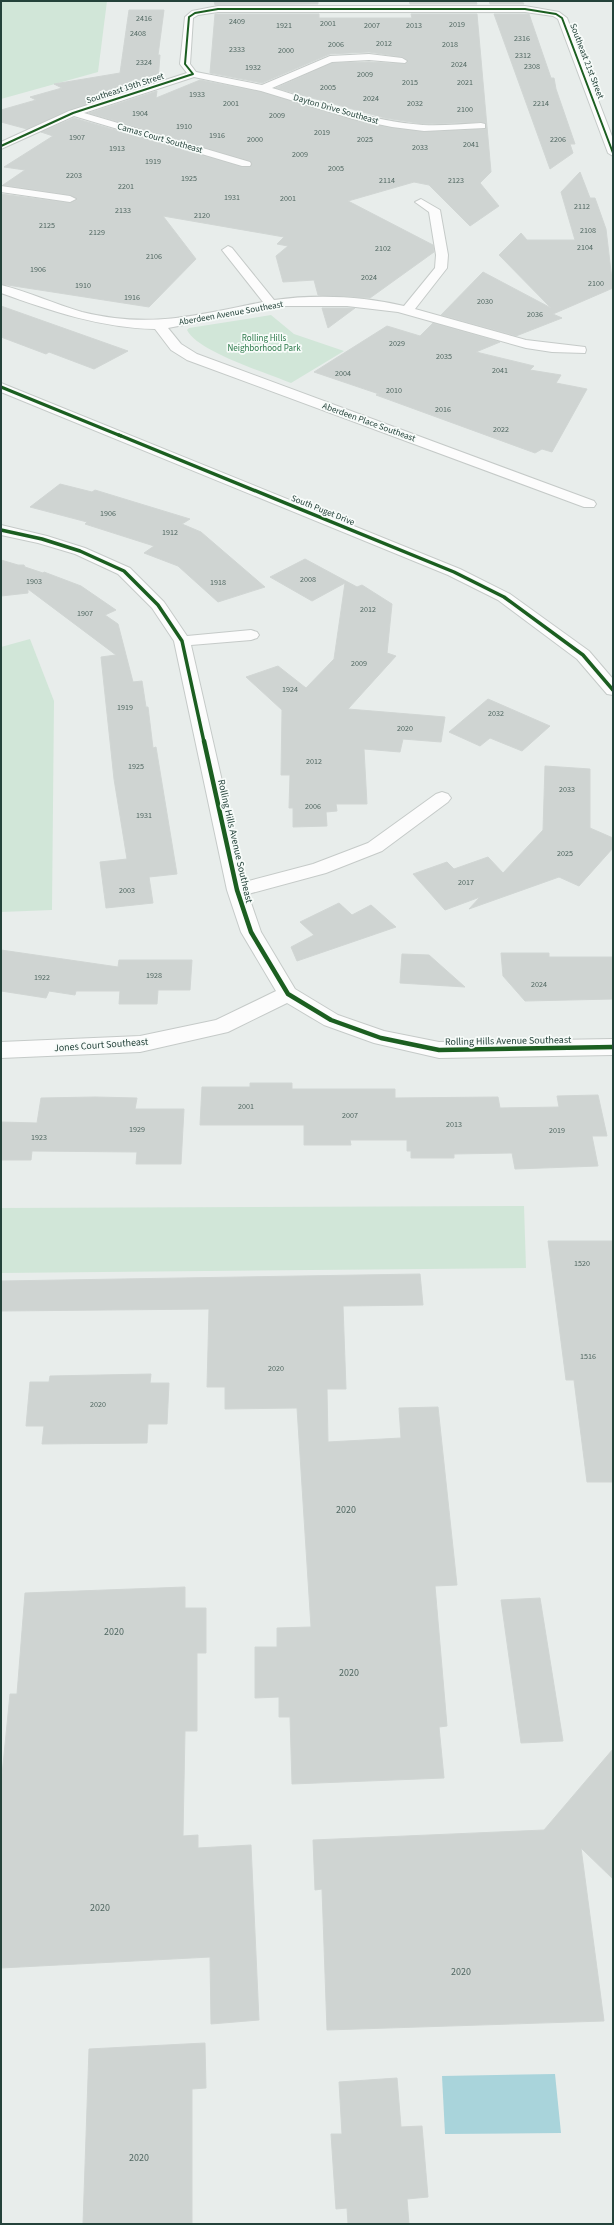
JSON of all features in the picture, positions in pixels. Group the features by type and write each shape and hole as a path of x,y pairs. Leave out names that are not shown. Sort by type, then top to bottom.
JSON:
{"street":[{"name":"Southeast 21st Street","path":"365,5 541,11 556,14 562,18 613,153"},
{"path":"193,74 185,64 189,17 195,13 218,9 365,5"},
{"path":"263,88 330,59 369,57 402,61"},
{"name":"Dayton Drive Southeast","path":"193,74 263,88 357,117 392,124 424,128 481,126"},
{"name":"Southeast 19th Street","path":"1,146 73,113 193,74"},
{"name":"Camas Court Southeast","path":"73,113 246,164"},
{"path":"1,189 70,199"},
{"path":"408,309 441,268 442,255 434,210 422,202"},
{"path":"228,250 271,304"},
{"name":"Aberdeen Avenue Southeast","path":"1,289 64,311 98,319 159,325 271,304 347,302 408,309 512,342 547,349 580,350"},
{"name":"Aberdeen Place Southeast","path":"159,325 176,347 192,357 589,504"},
{"name":"South Puget Drive","path":"1,387 454,572 504,597 583,655 613,690"},
{"name":"Rolling Hills Avenue Southeast","path":"1,530 42,539 80,551 124,571 158,605 182,641 237,890 251,932 288,994 331,1020 381,1038 439,1050 613,1047"},
{"path":"182,641 251,635"},
{"path":"237,890 319,869 375,847 442,798"},
{"name":"Jones Court Southeast","path":"1,1050 140,1044 221,1027 288,994"}],"green space":[{"path":"1,1 107,1 98,72 1,99"},
{"name":"Rolling Hills Neighborhood Park","path":"271,315 294,334 344,351 291,383 218,354 194,338 187,330 189,328"},
{"path":"30,639 54,701 52,910 1,912 1,647"},
{"path":"524,1206 526,1268 1,1273 1,1208"}],"water":[{"path":"555,2074 561,2133 445,2134 442,2076"}],"building":[{"path":"214,1 318,1 318,4 215,5"},
{"path":"409,1 476,1 477,4 410,4"},
{"path":"489,1 522,1 524,4 490,4"},
{"path":"129,10 164,10 158,55 160,55 158,81 69,110 27,129 1,122 1,110 36,100 30,97 62,88 54,84 120,73"},
{"path":"215,14 319,14 319,18 412,18 411,14 477,14 491,172 480,183 499,206 470,226 429,185 414,182 348,201 433,245 434,252 370,298 318,295 314,280 283,282 276,256 288,246 277,244 284,237 163,216 196,259 149,307 1,284 1,194 70,203 77,200 70,195 3,185 25,170 4,167 53,136 41,132 74,118 242,167 251,167 250,161 89,113 157,91 156,98 200,80 261,92 353,120 392,128 424,132 486,129 486,123 481,122 423,124 385,118 276,88 332,63 369,62 406,64 408,61 402,57 369,52 330,54 262,83 210,73"},
{"path":"494,14 529,14 551,78 554,78 556,89 575,144 570,144 573,153 550,169"},
{"path":"580,172 590,198 595,198 606,229 613,288 553,314 562,318 516,336 441,315 483,272 551,308 499,255 521,233 527,240 575,240 561,192"},
{"path":"1,306 128,351 94,369 49,352 46,354 1,337"},
{"path":"322,308 355,308 328,328"},
{"path":"433,323 500,342 476,352 534,366 530,370 561,375 556,383 587,389 552,452 542,449 535,453 376,395 379,394 314,372 387,326 420,336"},
{"path":"60,484 92,492 95,490 190,519 182,524 201,532 265,587 218,602 178,566 144,553 154,546 85,524 87,522 30,507"},
{"path":"305,559 357,587 362,585 392,604 387,653 396,656 348,709 445,717 441,742 403,739 400,752 364,749 367,804 336,804 337,811 326,812 327,826 293,827 293,808 289,808 290,775 281,775 282,710 246,677 278,666 306,688 334,659 345,583 312,601 270,577"},
{"path":"1,560 18,565 24,565 25,567 43,573 44,572 81,586 116,610 105,615 118,624 133,682 142,681 146,707 148,707 153,748 156,747 177,874 149,877 153,903 106,908 100,862 127,859 114,779 101,657 116,655 28,589 28,593 1,596"},
{"path":"488,699 550,726 522,751 490,738 480,746 449,732"},
{"path":"545,766 590,769 590,828 613,838 613,848 579,886 559,877 469,909 480,897 445,910 413,874 447,862 454,869 488,857 503,873 543,830"},
{"path":"339,903 352,915 371,905 396,927 297,961 291,947 314,935 300,922"},
{"path":"1,950 118,967 119,960 192,960 190,990 158,990 157,1004 119,1004 120,991 76,991 75,995 49,991 46,998 1,991"},
{"path":"501,953 549,953 549,957 613,957 613,999 525,1001 503,976"},
{"path":"402,954 429,955 465,987 400,983"},
{"path":"250,1083 292,1083 292,1089 395,1089 395,1098 498,1097 500,1108 559,1107 557,1096 598,1095 607,1136 592,1136 598,1166 515,1169 512,1153 454,1154 454,1158 411,1158 411,1151 407,1151 407,1140 350,1140 351,1145 304,1145 304,1125 200,1125 202,1087 250,1087"},
{"path":"41,1098 137,1098 135,1109 184,1109 181,1164 136,1164 137,1152 32,1151 31,1160 1,1160 1,1122 37,1123"},
{"path":"548,1241 613,1241 613,1482 587,1482 574,1380 566,1380"},
{"path":"420,1274 423,1305 343,1306 346,1389 327,1389 328,1442 401,1438 399,1408 438,1407 457,1585 435,1586 447,1726 439,1727 444,1778 292,1784 290,1717 279,1717 279,1697 255,1698 255,1647 277,1647 277,1628 311,1627 297,1408 225,1409 225,1387 207,1387 209,1309 1,1311 1,1281"},
{"path":"151,1374 150,1383 169,1383 167,1424 148,1424 147,1443 42,1444 44,1426 26,1426 30,1382 49,1382 50,1376"},
{"path":"185,1587 185,1608 206,1608 206,1653 197,1653 197,1731 185,1731 183,1836 198,1835 198,1848 251,1845 259,2020 211,2024 210,1957 1,1968 1,1785 10,1694 17,1694 25,1593"},
{"path":"540,1598 563,1741 521,1743 501,1600"},
{"path":"613,1749 613,1879 581,1848 604,2021 327,2030 322,1889 315,1890 313,1840 544,1830"},
{"path":"205,2043 206,2088 192,2089 192,2224 83,2224 89,2049"},
{"path":"397,2078 401,2127 422,2126 428,2197 407,2199 409,2224 348,2224 347,2208 336,2209 331,2134 342,2134 339,2082"}],"cycle path":[{"path":"1,146 73,113 193,74 185,64 189,17 195,13 218,9 525,9 556,14 562,18 613,153"},
{"path":"1,387 454,572 504,597 583,655 613,690"},
{"path":"1,530 42,539 80,551 124,571 158,605 182,641 237,890 251,932 288,994 331,1020 381,1038 439,1050 613,1047"}]}
